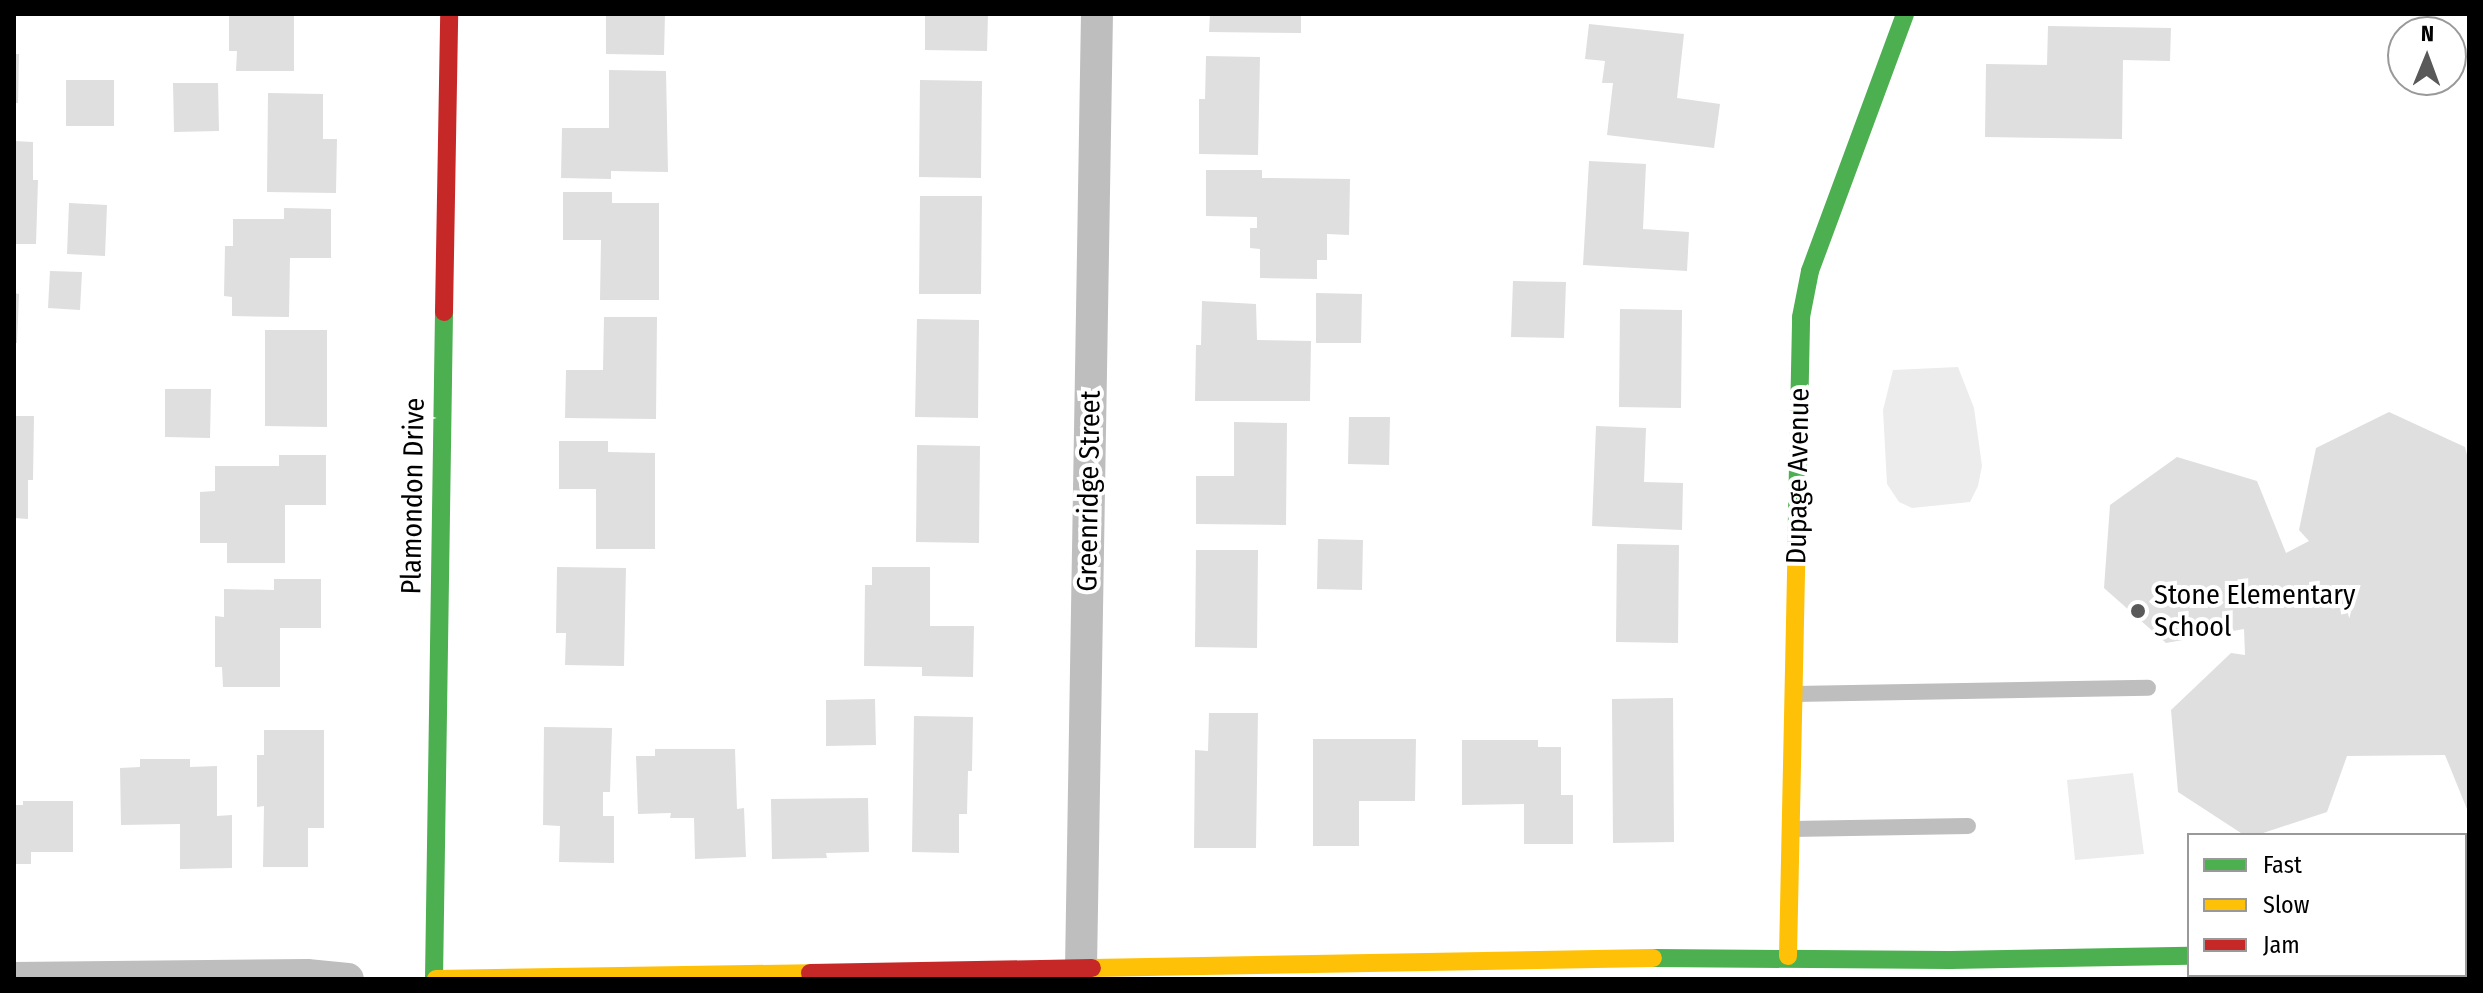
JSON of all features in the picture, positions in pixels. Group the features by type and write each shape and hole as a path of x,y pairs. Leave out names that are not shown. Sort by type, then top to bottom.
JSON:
{"street":[{"name":"Plamondon Drive","path":"435,979 449,14"},
{"name":"Greenridge Street","path":"1081,968 1097,14"},
{"name":"Dupage Avenue","path":"1788,956 1801,317 1810,271 1905,14"},
{"path":"435,979 1788,956 1851,969 2187,956"},
{"path":"14,978 307,975 348,979"}],"lane":[{"path":"1794,694 2148,688"},
{"path":"1791,829 1968,826"}],"shaded area":[{"path":"1958,367 1974,408 1982,466 1978,486 1970,502 1912,508 1899,502 1887,484 1883,410 1893,370"},
{"path":"2133,773 2144,854 2075,860 2067,780"}],"building":[{"path":"229,14 294,14 294,71 236,71 237,51 229,51"},
{"path":"606,14 665,14 664,55 606,54"},
{"path":"925,14 988,14 987,51 925,50"},
{"path":"1210,14 1301,14 1301,33 1209,32"},
{"path":"1589,24 1684,34 1677,98 1720,104 1714,148 1607,135 1613,83 1602,83 1605,61 1585,59"},
{"path":"2048,26 2171,28 2170,61 2123,60 2122,139 1985,137 1986,64 2047,65"},
{"path":"14,54 19,54 18,103 14,103"},
{"path":"1206,56 1260,57 1258,155 1199,154 1199,99 1205,99"},
{"path":"609,70 666,71 668,172 611,171 611,179 561,178 562,128 609,128"},
{"path":"66,80 114,80 114,126 66,126"},
{"path":"920,80 982,81 981,178 919,177"},
{"path":"173,83 218,83 219,131 174,132"},
{"path":"268,93 323,94 323,139 337,139 336,193 267,192"},
{"path":"14,141 33,142 33,180 38,180 36,244 14,244"},
{"path":"1589,161 1646,164 1643,229 1689,232 1687,271 1583,265"},
{"path":"1206,170 1262,170 1262,178 1350,179 1349,235 1327,234 1327,260 1317,260 1317,279 1260,278 1260,249 1250,248 1250,228 1257,228 1257,217 1206,216"},
{"path":"563,192 612,192 612,203 659,203 659,300 600,300 601,240 563,240"},
{"path":"920,196 982,196 981,294 919,294"},
{"path":"69,203 107,205 105,256 67,254"},
{"path":"284,208 331,209 331,258 290,258 289,317 232,316 232,297 224,296 225,246 233,246 233,219 284,219"},
{"path":"50,271 82,272 80,310 48,308"},
{"path":"1513,281 1566,282 1564,338 1511,337"},
{"path":"14,293 19,294 17,343 14,343"},
{"path":"1316,293 1362,294 1361,343 1316,343"},
{"path":"1202,301 1256,304 1257,340 1311,341 1310,401 1195,401 1196,345 1201,345"},
{"path":"1620,309 1682,310 1681,408 1619,407"},
{"path":"604,317 657,317 656,419 565,418 566,370 603,370"},
{"path":"917,319 979,320 978,418 915,417"},
{"path":"265,330 327,330 327,427 265,426"},
{"path":"165,389 211,389 210,438 165,437"},
{"name":"Stone Elementary School","path":"2389,412 2465,447 2469,462 2469,814 2445,755 2347,756 2327,812 2263,833 2241,833 2178,792 2171,710 2231,653 2245,655 2244,629 2166,643 2104,588 2110,505 2177,457 2257,481 2286,553 2309,541 2299,530 2316,448"},
{"path":"14,416 34,416 33,480 28,480 28,519 14,518"},
{"path":"1349,417 1390,417 1389,465 1348,464"},
{"path":"1234,422 1287,423 1286,525 1196,524 1196,476 1234,476"},
{"path":"1596,426 1646,428 1644,482 1683,483 1682,530 1592,526"},
{"path":"559,441 608,441 608,452 655,453 655,549 596,549 596,489 559,489"},
{"path":"917,445 980,446 979,543 916,542"},
{"path":"279,455 326,455 326,505 285,505 285,563 227,563 227,543 200,543 200,492 215,491 215,466 279,466"},
{"path":"1318,539 1363,540 1362,590 1317,589"},
{"path":"1617,544 1679,545 1678,643 1616,642"},
{"path":"1196,550 1258,550 1257,648 1195,647"},
{"path":"557,567 626,568 624,666 565,665 566,633 556,633"},
{"path":"872,567 930,567 930,626 974,626 973,677 922,676 922,667 864,666 865,585 872,585"},
{"path":"274,579 321,579 321,628 280,628 280,687 223,687 222,667 215,667 215,616 224,617 224,589 274,590"},
{"path":"1673,698 1674,842 1613,843 1612,699"},
{"path":"875,699 876,745 826,746 826,700"},
{"path":"1209,713 1258,713 1256,848 1194,848 1195,750 1208,751"},
{"path":"914,716 973,717 972,771 968,771 967,814 959,814 959,853 912,852"},
{"path":"544,727 612,728 610,792 603,792 603,816 614,816 614,863 559,862 560,826 543,825"},
{"path":"264,730 324,730 324,828 308,828 308,867 263,867 264,806 257,807 257,755 264,755"},
{"path":"1313,739 1416,739 1415,801 1359,801 1359,846 1313,846"},
{"path":"1462,740 1538,740 1538,747 1561,747 1561,795 1573,795 1573,844 1524,844 1524,804 1462,805"},
{"path":"655,749 735,749 737,809 744,808 746,857 695,859 694,818 670,818 671,813 638,814 636,756 655,756"},
{"path":"140,759 190,759 190,767 217,766 217,816 232,815 232,868 180,869 180,824 121,825 120,768 140,767"},
{"path":"868,798 869,852 826,853 827,858 772,859 771,799"},
{"path":"23,801 73,801 73,852 31,852 31,864 14,864 14,805 23,805"}],"traffic: fast":[{"path":"1796,562 1801,317 1810,271 1905,14"},
{"path":"434,979 444,312"},
{"path":"1653,958 1950,960 2187,956"}],"traffic: slow":[{"path":"1788,956 1796,562"},
{"path":"1092,968 1653,958"},
{"path":"436,979 810,973"}],"traffic: jam":[{"path":"444,312 449,14"},
{"path":"810,973 1092,968"}],"place":[{"name":"Stone Elementary School","path":"2138,611"}]}
